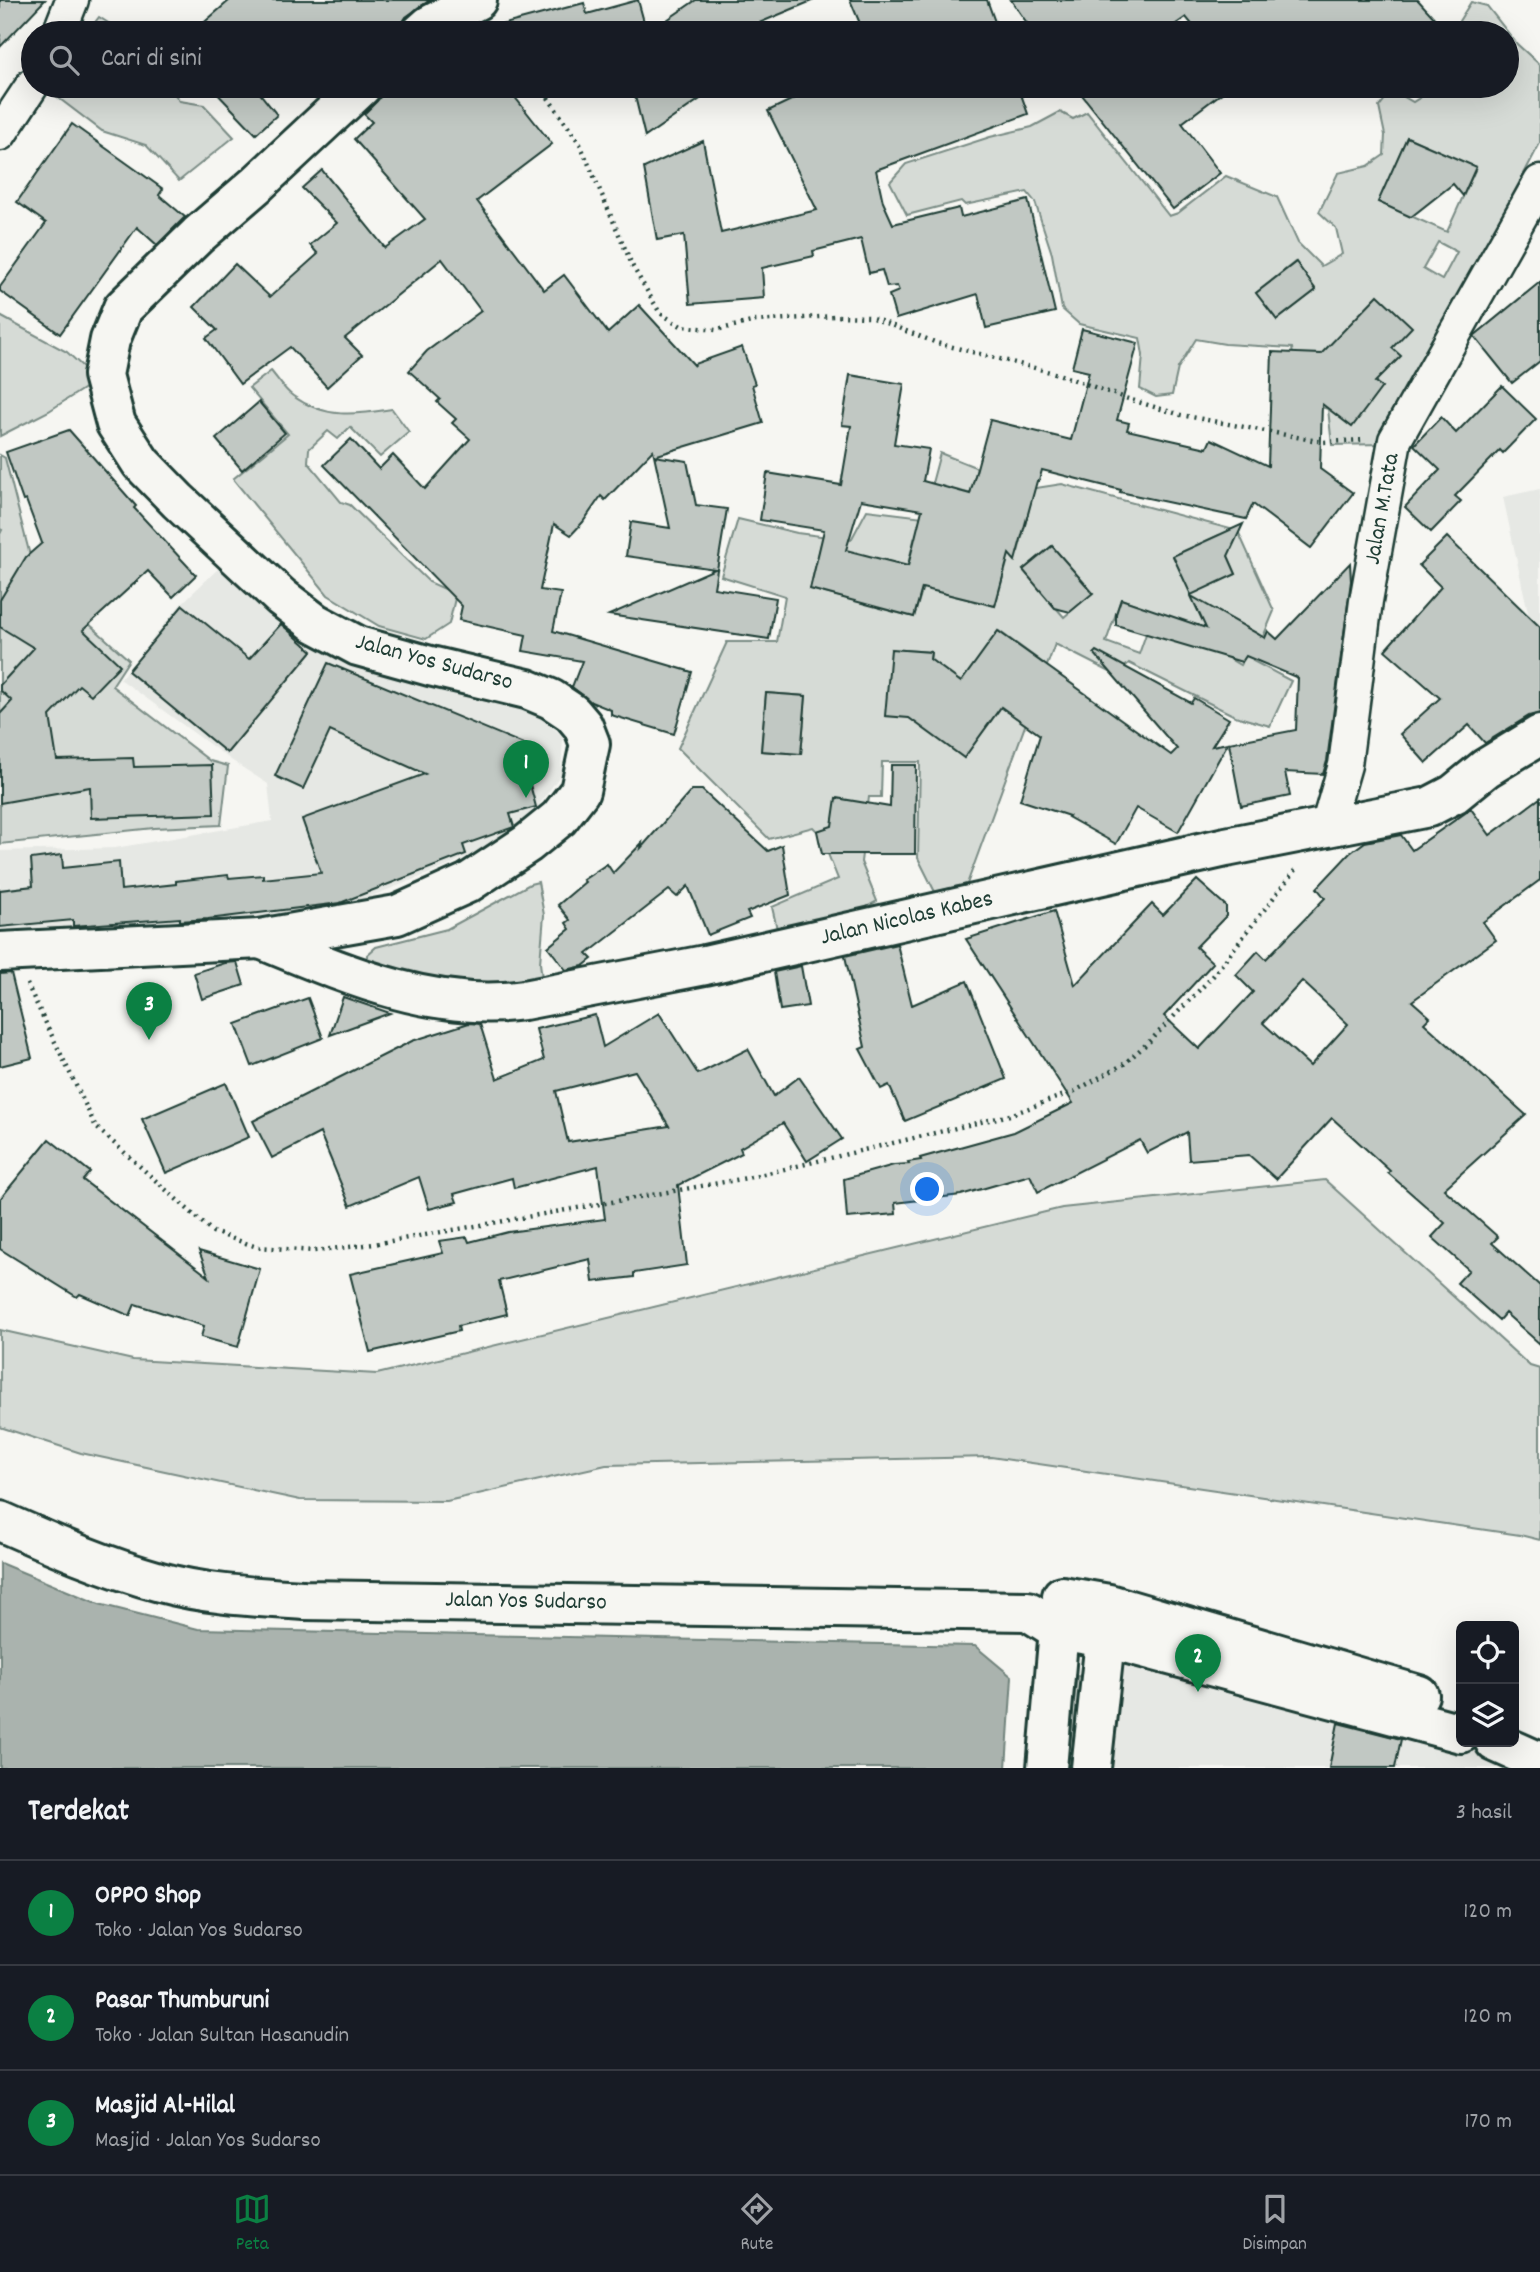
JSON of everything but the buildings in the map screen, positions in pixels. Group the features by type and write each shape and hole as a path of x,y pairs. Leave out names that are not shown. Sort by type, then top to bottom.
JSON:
{"main road":[{"path":"438,21 477,0"},
{"name":"Jalan Yos Sudarso","path":"6,952 260,939 397,915 468,883 527,844 559,818 580,791 589,759 590,744 583,726 572,713 527,688 405,660 358,646 315,624 281,597 178,501 141,463 116,424 103,375 110,340 123,308 198,235 257,185 349,98"},
{"name":"Jalan Nicolas Kabes","path":"260,939 376,984 422,995 501,1003 705,965 1226,846 1429,807 1454,794 1486,768 1540,735"},
{"name":"Jalan Yos Sudarso","path":"0,1521 68,1551 162,1583 235,1595 304,1600 1049,1612 1108,1621"},
{"path":"1047,1768 1049,1612"},
{"path":"1108,1621 1456,1706"},
{"path":"1108,1621 1456,1731"},
{"path":"1091,1768 1108,1621"},
{"path":"1519,1726 1540,1735"},
{"path":"1506,1747 1540,1762"}],"street":[{"path":"64,21 72,0"},
{"path":"0,134 24,98"},
{"name":"Jalan M.Tata","path":"1327,827 1345,765 1366,601 1395,440 1540,182"}],"path":[{"path":"548,98 580,144 633,267 660,313 681,326 716,330 756,321 835,316 870,317 937,343 1058,374 1181,415 1323,442 1395,440"},
{"path":"6,952 96,1127 214,1232 257,1247 314,1251 374,1244 747,1178 1010,1115 1074,1091 1124,1064 1213,976 1327,827"}],"shaded area":[{"path":"1471,2 1487,6 1499,21 1459,21"},
{"path":"1519,46 1540,65 1540,143 1383,444 1332,445 1328,409 1299,401 1292,348 1225,344 1196,339 1178,368 1172,395 1156,397 1140,389 1143,355 1140,338 1079,324 1062,309 1052,254 1035,202 1027,192 965,205 961,201 907,215 890,182 906,164 990,137 1032,127 1060,112 1073,119 1087,112 1169,216 1178,213 1226,176 1277,197 1298,243 1321,266 1342,254 1336,228 1319,212 1338,173 1368,166 1384,155 1385,135 1379,107 1386,98 1406,98 1413,102 1419,98 1519,98","holes":["1407,137 1476,168 1447,232 1379,202","1438,242 1457,252 1442,280 1423,269","1295,262 1316,290 1277,320 1256,293"]},
{"path":"59,98 178,98 180,101 204,105 234,137 179,181 146,145 102,131"},
{"path":"0,316 67,352 97,380 49,411 0,436"},
{"path":"271,371 293,396 317,409 353,414 392,409 409,432 380,457 350,427 338,439 328,431 309,449 308,462 341,502 350,505 429,582 456,594 449,624 426,639 379,626 328,595 233,479 288,434 249,388"},
{"path":"940,453 1030,489 1062,484 1238,531 1274,611 1253,661 1291,681 1270,726 1235,716 1129,663 1116,675 1055,644 967,884 935,892 918,858 920,762 882,762 881,797 869,797 861,862 877,901 859,911 777,929 772,907 838,879 820,834 813,827 769,839 678,748 727,642 777,642 785,596 721,576 738,519 797,533 851,540 867,510 923,517","holes":["960,491 1029,509 1018,552 949,535","1219,535 1236,574 1191,594 1173,556","914,540 931,578 906,572","821,544 868,604 810,589","1052,546 1092,593 1064,617 1023,570","1007,563 995,606 936,591","888,571 925,580 914,617 879,608","1121,599 1154,611 1139,654 1106,642","1217,611 1258,634 1240,665 1200,641","999,631 1043,663 1008,712 963,680","891,649 931,652 925,719","960,681 999,710 964,757","766,693 806,696 801,754 761,751"]},
{"path":"0,455 5,458 35,575 129,660 112,686 210,761 228,766 221,825 154,828 0,844"},
{"path":"1540,489 1540,641 1531,626 1503,497"},
{"path":"218,569 287,615 522,708 545,720 563,737 561,774 532,815 497,841 448,866 331,912 242,921 0,931 0,851 115,848 272,821 268,784 120,679 180,605"},
{"path":"538,882 544,915 540,963 542,978 491,984 408,974 368,963 367,955 376,947 447,929"},
{"path":"1325,1180 1530,1366 1540,1369 1540,1540 991,1457 606,1465 447,1501 300,1500 81,1453 0,1427 0,1330 133,1360 377,1374 1062,1208"},
{"path":"0,1563 99,1604 198,1629 975,1646 1012,1677 1006,1768 0,1768"},
{"path":"1114,1646 1456,1737 1456,1747 1485,1747 1531,1768 1098,1768"},
{"path":"1077,1676 1088,1678 1077,1768 1065,1768"}],"place":[{"name":"OPPO Shop","path":"526,798"},
{"name":"Masjid Al-Hilal","path":"149,1040"},
{"name":"Pasar Thumburuni","path":"1198,1692"}]}
